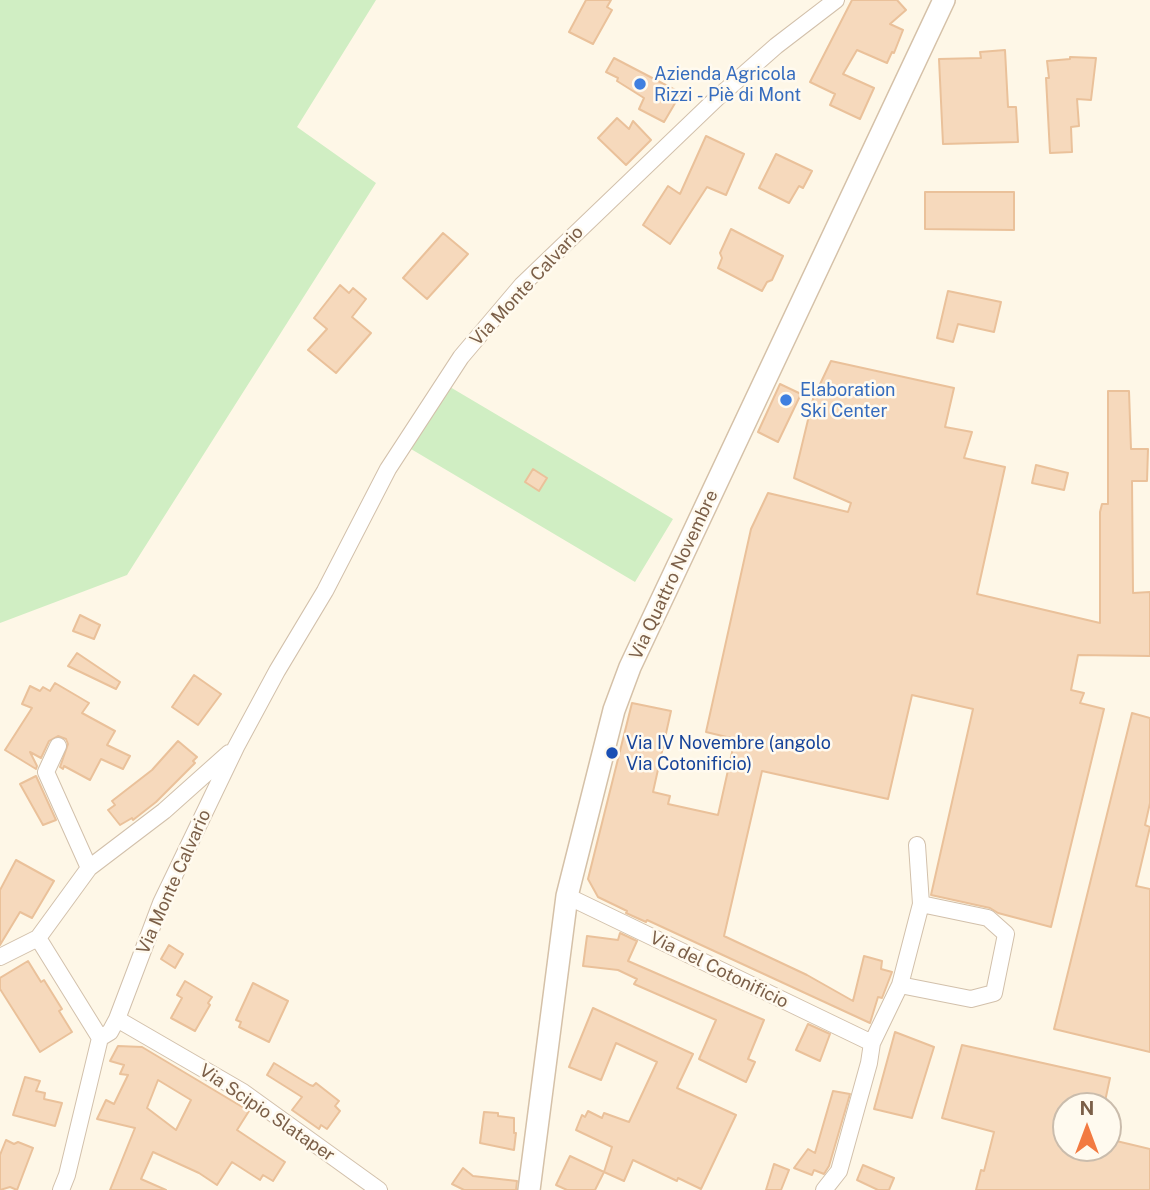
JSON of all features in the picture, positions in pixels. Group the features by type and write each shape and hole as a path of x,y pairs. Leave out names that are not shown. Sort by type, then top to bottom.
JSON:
{"main road":[{"name":"Via Quattro Novembre","path":"529,1190 567,896 614,710 630,667 944,0"}],"street":[{"name":"Via Monte Calvario","path":"117,1019 161,903 236,747 277,671 325,592 388,470 461,357 522,285 717,98 776,46 836,0"},
{"path":"58,746 46,772 89,868"},
{"name":"Via Monte Calvario","path":"0,957 38,938 89,868 164,811 236,747"},
{"path":"824,1190 839,1171 872,1043 900,985 921,904 917,845"},
{"name":"Via del Cotonificio","path":"567,896 872,1043"},
{"path":"900,985 971,999 994,993 1006,934 988,918 921,904"},
{"path":"38,938 100,1038 61,1190"},
{"path":"100,1038 110,1032 117,1019"},
{"name":"Via Scipio Slataper","path":"117,1019 243,1092 379,1190"}],"green space":[{"path":"0,0 376,0 297,127 376,183 127,575 0,623"},
{"path":"450,387 673,519 635,582 411,449"}],"building":[{"path":"586,0 611,0 607,7 612,10 593,44 569,32"},
{"path":"852,0 897,0 906,10 890,24 903,30 887,63 857,50 843,74 874,88 860,119 830,105 835,94 810,82"},
{"path":"1005,50 1008,107 1016,107 1018,142 943,144 939,59 981,58 980,52"},
{"path":"1070,57 1096,58 1091,100 1077,99 1079,126 1071,127 1072,152 1050,153 1047,61"},
{"path":"614,58 681,93 664,122 639,109 644,98 606,72"},
{"path":"617,118 629,129 633,121 651,140 626,165 598,138"},
{"path":"706,136 744,154 726,195 707,187 670,244 643,225 668,186 680,194"},
{"path":"776,154 812,171 803,188 799,186 789,203 759,188"},
{"path":"925,192 1014,192 1014,230 925,229"},
{"path":"731,229 783,256 772,280 767,282 762,291 718,268 722,258 720,253"},
{"path":"443,233 468,254 427,299 403,278"},
{"path":"340,285 349,293 353,288 366,299 352,317 371,333 336,373 308,350 327,329 314,318"},
{"path":"948,291 1001,302 994,332 958,324 953,342 937,338"},
{"path":"831,361 954,388 945,427 972,432 964,458 1005,467 977,594 1100,623 1100,512 1102,504 1108,504 1108,391 1129,391 1131,449 1148,449 1147,481 1132,481 1133,593 1150,592 1150,656 1078,655 1071,690 1084,693 1080,703 1104,709 1051,927 998,913 990,908 931,895 973,709 912,695 888,799 762,771 724,936 807,975 853,1001 864,956 882,961 881,969 892,972 882,998 878,997 870,1023 647,920 646,922 626,913 627,911 598,897 588,879 632,703 671,711 653,792 670,796 668,804 718,815 735,739 706,732 751,529 768,493 848,512 851,503 794,478 813,399"},
{"path":"780,384 801,394 778,442 758,432"},
{"path":"1036,465 1068,473 1064,490 1032,483"},
{"path":"533,469 547,478 539,491 525,482"},
{"path":"80,615 100,625 94,639 73,631"},
{"path":"77,653 120,682 116,689 68,666"},
{"path":"194,675 221,694 198,725 172,707"},
{"path":"55,683 89,703 82,713 115,731 107,745 130,756 123,769 101,759 90,780 64,766 63,769 60,767 68,744 66,739 58,736 49,741 41,758 30,752 36,769 5,750 32,708 22,704 30,686 40,691 43,687 50,691"},
{"path":"1132,713 1150,718 1150,803 1145,825 1150,827 1136,886 1150,889 1150,1052 1054,1029"},
{"path":"178,741 197,757 193,761 195,763 156,802 133,820 132,818 120,825 108,810 115,805 112,801 152,770"},
{"path":"36,776 56,820 43,825 20,784"},
{"path":"16,860 54,881 32,918 20,912 0,945 0,890"},
{"path":"620,933 637,941 628,961 764,1020 748,1059 755,1062 746,1082 699,1059 716,1020 634,984 637,979 618,970 583,966 587,936 618,940"},
{"path":"169,945 183,954 175,968 161,959"},
{"path":"28,961 62,1009 59,1011 72,1032 40,1052 0,989 0,978"},
{"path":"185,981 212,997 195,1031 171,1018 182,998 177,995"},
{"path":"253,983 288,1001 269,1042 239,1027 241,1022 236,1020"},
{"path":"593,1008 693,1054 677,1088 736,1115 701,1189 633,1160 624,1181 604,1172 612,1147 576,1130 582,1115 585,1117 588,1111 602,1118 604,1113 629,1122 657,1062 616,1043 601,1080 569,1067"},
{"path":"808,1024 830,1034 820,1061 796,1050"},
{"path":"895,1032 934,1047 912,1118 874,1109"},
{"path":"962,1045 1110,1078 1107,1092 1052,1092 1052,1162 1122,1162 1122,1142 1150,1149 1150,1190 976,1190 994,1132 942,1118"},
{"path":"118,1046 142,1047 249,1111 237,1130 285,1162 273,1181 263,1175 260,1180 232,1162 217,1185 199,1173 153,1152 141,1179 166,1190 110,1190 135,1128 97,1119 106,1100 114,1104 128,1075 120,1074 124,1065 110,1061","holes":["158,1080 191,1100 176,1130 147,1108"]},
{"path":"274,1063 310,1085 316,1083 339,1101 335,1106 340,1111 327,1129 321,1125 319,1129 292,1110 302,1097 267,1075"},
{"path":"25,1077 40,1081 36,1091 45,1093 44,1099 62,1103 55,1126 13,1115"},
{"path":"833,1091 850,1094 829,1166 824,1174 814,1170 812,1175 794,1168 808,1149 815,1153"},
{"path":"484,1112 514,1118 514,1150 480,1143"},
{"path":"6,1140 33,1148 17,1190 10,1187 0,1190 0,1155"},
{"path":"570,1156 604,1172 595,1190 567,1190 556,1185"},
{"path":"774,1164 789,1170 781,1190 766,1190"},
{"path":"863,1165 894,1178 889,1190 878,1190 857,1180"},
{"path":"463,1168 473,1176 517,1181 516,1190 464,1190 452,1184"}],"place":[{"name":"Azienda Agricola Rizzi - Piè di Mont","path":"640,84"},
{"name":"Elaboration Ski Center","path":"786,400"},
{"name":"Via IV Novembre (angolo Via Cotonificio)","path":"612,753"}]}
